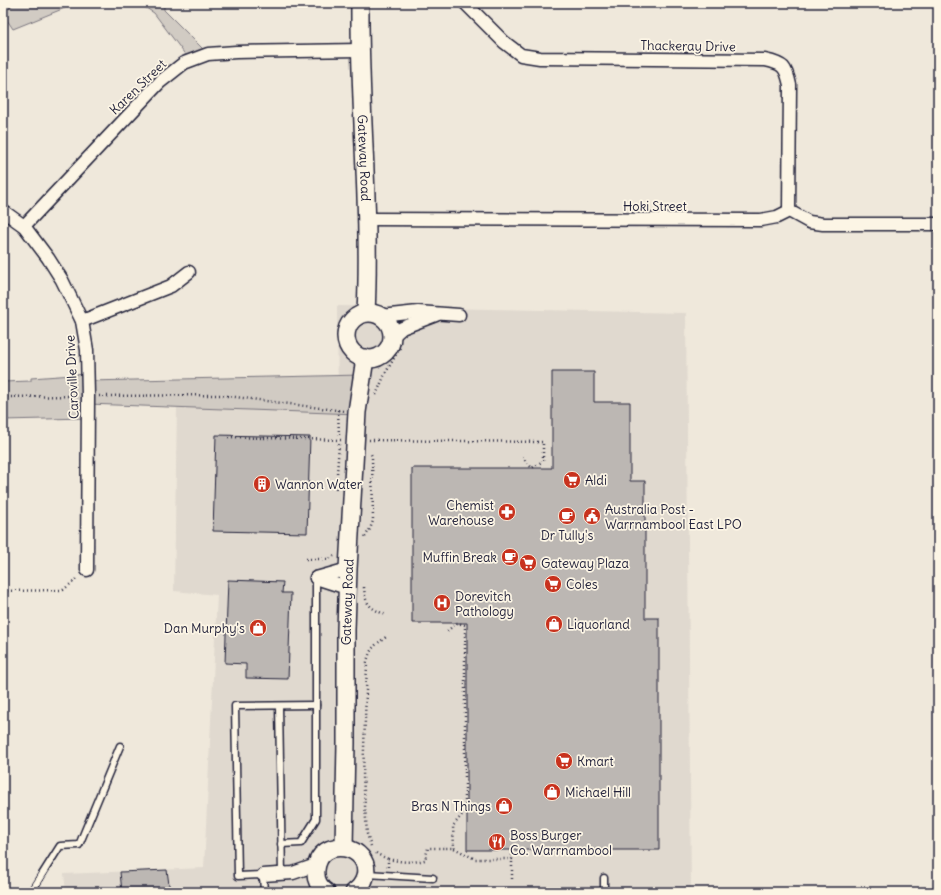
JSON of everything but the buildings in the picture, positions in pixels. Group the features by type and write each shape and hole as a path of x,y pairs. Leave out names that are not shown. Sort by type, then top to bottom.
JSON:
{"street":[{"name":"Gateway Road","path":"360,3 360,50 368,276 373,315"},
{"name":"Thackeray Drive","path":"465,3 504,42 521,55 540,58 765,60 778,63 787,72 790,85 789,211"},
{"name":"Karen Street","path":"24,226 160,82 184,63 208,54 360,50"},
{"name":"Caroville Drive","path":"3,211 24,226 48,258 62,280 82,321 87,350 88,396 87,570"},
{"name":"Hoki Street","path":"367,219 761,220 776,217 789,211"},
{"path":"789,211 809,222 823,224 938,224"},
{"path":"82,321 171,286 189,272"},
{"path":"440,313 397,333 389,347 381,355 370,359 365,358 359,356 349,348 346,335 347,329 354,318 373,315 418,312 440,313 459,315"},
{"path":"373,315 389,325 397,333"},
{"name":"Gateway Road","path":"344,847 347,588 353,440 365,358"},
{"path":"316,578 348,569"},
{"path":"316,578 347,588"},
{"path":"322,887 316,874 316,865 320,857 327,851 344,847 357,853 365,866 366,874 357,891"},
{"path":"263,875 288,874 316,865"},
{"path":"288,874 322,887"}],"lane":[{"path":"281,844 301,843 316,819 316,578"},
{"path":"264,892 263,875 238,876 235,706 316,705"},
{"path":"279,706 281,844 288,874"},
{"path":"31,892 60,846 79,845 120,746"},
{"path":"366,874 433,878"},
{"path":"604,878 604,892"}],"path":[{"path":"374,401 385,374 408,335 397,333"},
{"path":"3,397 220,395 357,412"},
{"path":"338,410 353,440 367,446 372,456 373,521 370,529 362,541"},
{"path":"228,437 544,442 543,461 532,468 522,458"},
{"path":"337,494 336,483 353,440"},
{"path":"645,509 671,509"},
{"path":"306,559 329,559 337,553"},
{"path":"3,591 63,590 87,570"},
{"path":"364,584 364,599 374,610 386,615"},
{"path":"447,631 457,623 465,625 465,811 453,826 454,848"},
{"path":"386,637 372,647 367,662 363,777 367,834 372,848 379,855 401,862 418,862 425,860 428,848 454,848 475,859 512,859"},
{"path":"512,850 512,879"},
{"path":"388,859 386,892 423,892"}],"shaded area":[{"path":"15,3 77,3 13,29 3,14"},
{"path":"138,3 164,3 164,10 208,54 190,61 154,13"},
{"path":"337,306 686,313 691,892 66,892 64,874 204,868 217,595 174,591 177,406 338,404"},
{"path":"87,374 88,381 362,375 357,414 88,404 88,418 3,420 3,382 31,381 31,378"}],"place":[{"name":"Aldi","path":"572,480"},
{"name":"Wannon Water","path":"262,484"},
{"name":"Chemist Warehouse","path":"507,512"},
{"name":"Dr Tully's","path":"567,516"},
{"name":"Australia Post - Warrnambool East LPO","path":"592,516"},
{"name":"Muffin Break","path":"510,557"},
{"name":"Gateway Plaza","path":"528,563"},
{"name":"Coles","path":"553,584"},
{"name":"Dorevitch Pathology","path":"442,603"},
{"name":"Liquorland","path":"554,624"},
{"name":"Dan Murphy's","path":"258,628"},
{"name":"Kmart","path":"564,761"},
{"name":"Michael Hill","path":"552,792"},
{"name":"Bras N Things","path":"504,806"},
{"name":"Boss Burger Co. Warrnambool","path":"497,842"}]}
